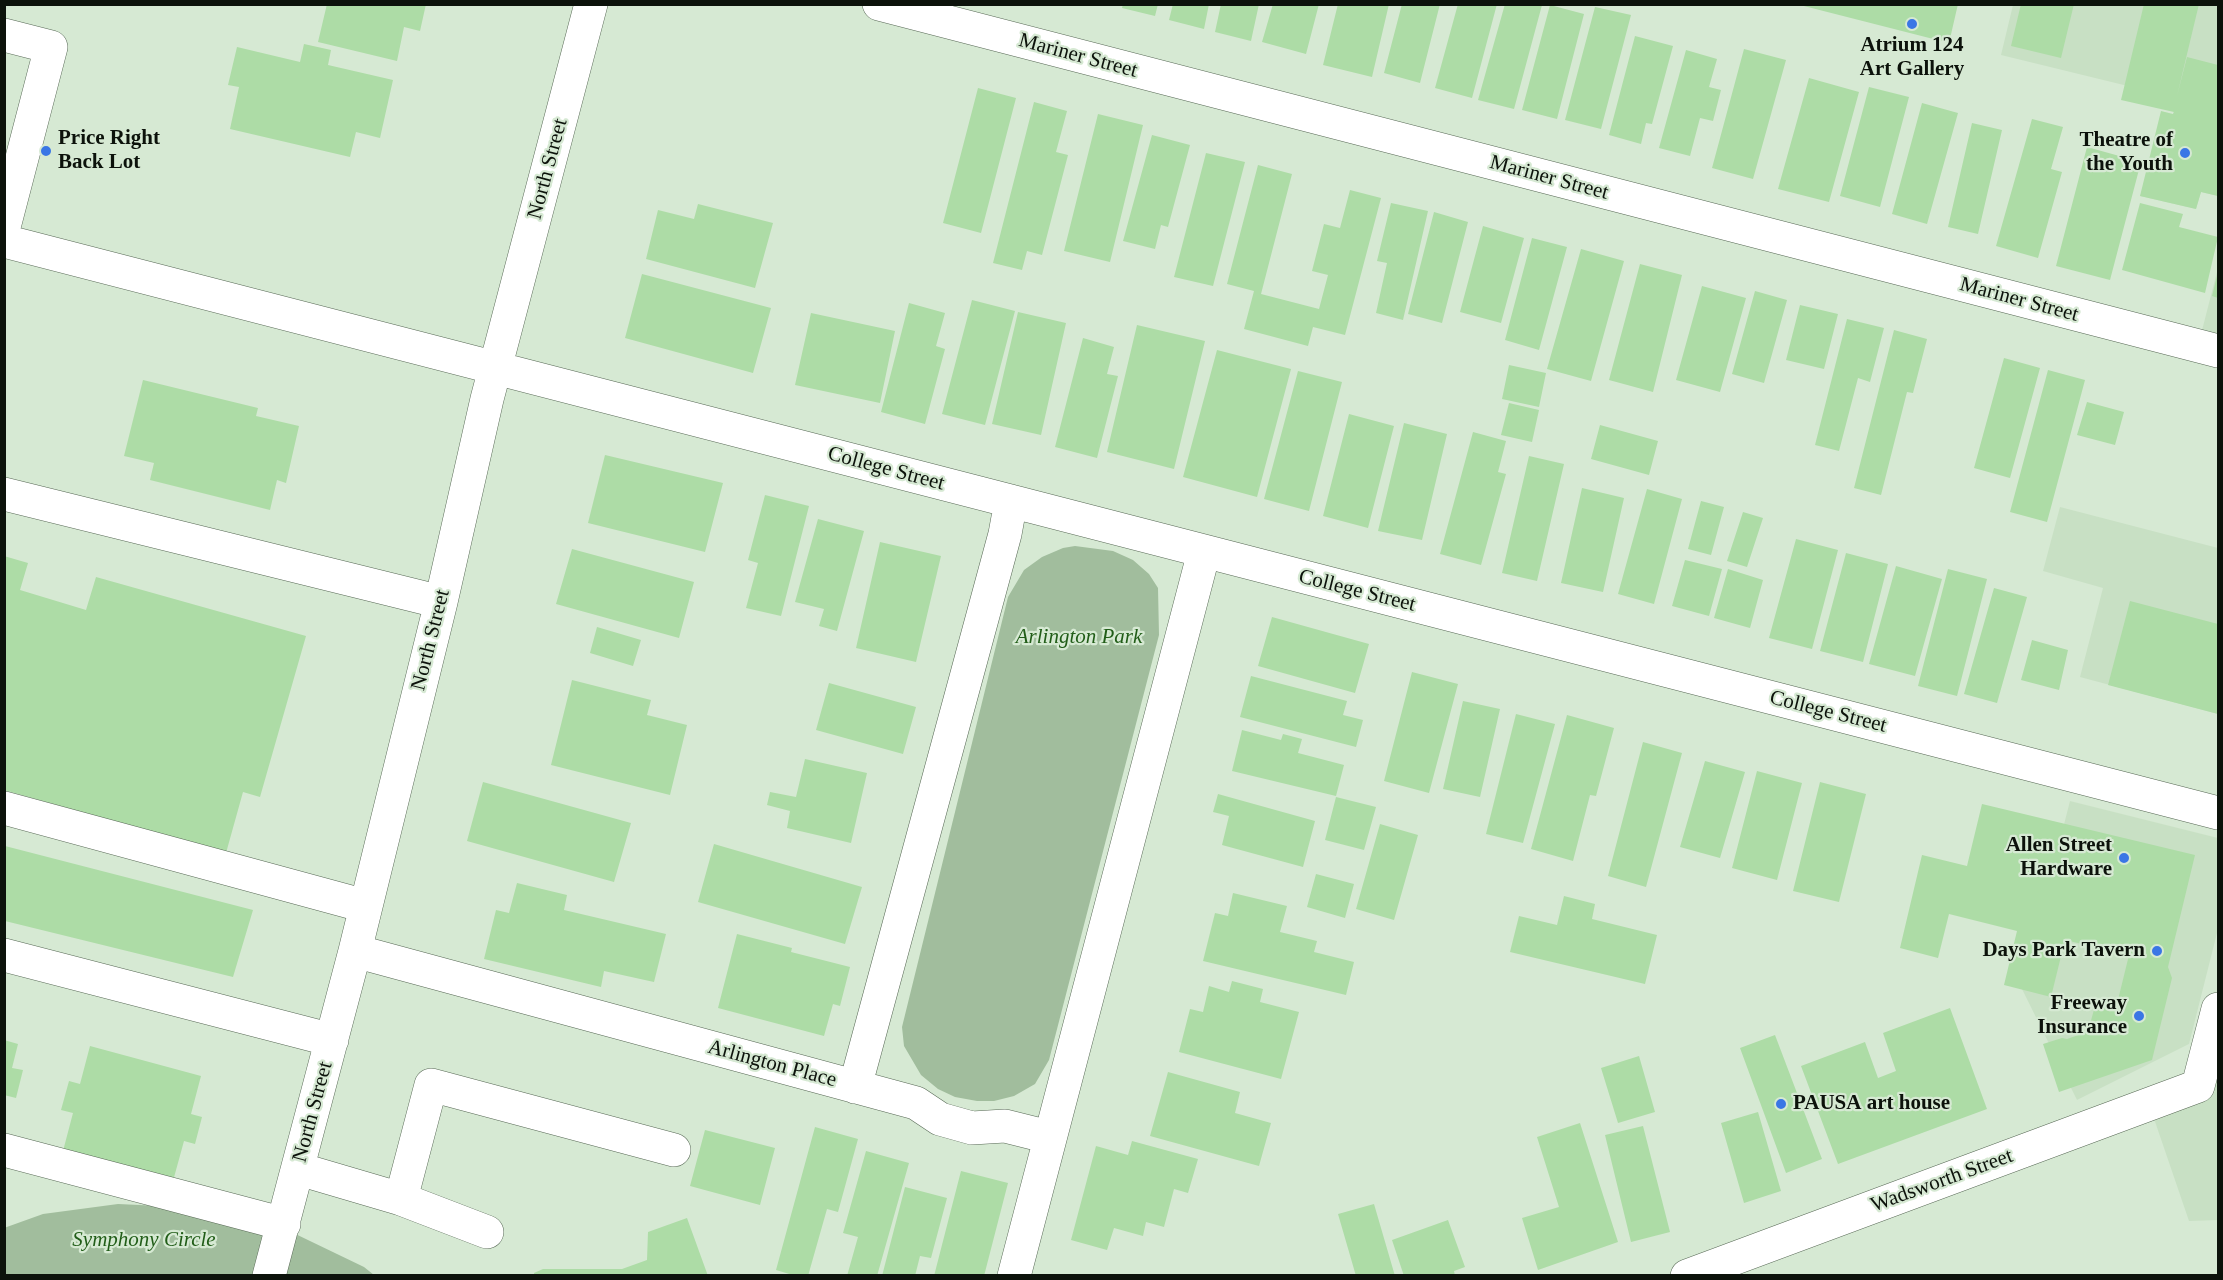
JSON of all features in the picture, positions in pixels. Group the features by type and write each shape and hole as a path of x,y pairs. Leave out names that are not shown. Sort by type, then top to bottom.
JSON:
{"street":[{"name":"North Street","path":"269,1275 355,951 496,368 591,4"},
{"name":"Mariner Street","path":"879,4 2218,351"},
{"path":"4,35 51,47 4,227"},
{"name":"College Street","path":"4,241 2218,813"},
{"path":"4,494 441,602"},
{"path":"855,1087 1005,534 1011,501"},
{"path":"1014,1275 1204,552"},
{"path":"4,807 366,906"},
{"name":"Arlington Place","path":"355,951 915,1103 940,1119 972,1128 1005,1126 1049,1137"},
{"path":"4,955 332,1040"},
{"name":"Wadsworth Street","path":"1687,1275 2198,1086 2218,1009"},
{"path":"401,1199 430,1085 674,1150"},
{"path":"4,1150 284,1224"},
{"path":"299,1168 401,1199 487,1232"}],"shaded area":[{"path":"2013,5 2218,5 2218,196 2201,192 2196,209 2140,196 2173,114 2177,98 2001,55"},
{"path":"2218,268 2218,351 2198,346"},
{"path":"2060,507 2218,548 2218,714 2080,677 2103,588 2043,571"},
{"path":"2070,801 2218,838 2218,929 2189,1044 2077,1100 2022,989"},
{"path":"2218,1053 2218,1220 2189,1221 2149,1104"}],"green space":[{"name":"Arlington Park","path":"1075,546 1113,551 1133,560 1149,574 1158,588 1159,635 1049,1060 1035,1084 1014,1096 994,1101 955,1097 938,1089 921,1075 904,1046 902,1027 1008,597 1024,570 1042,557 1063,548"},
{"name":"Symphony Circle","path":"118,1204 202,1208 283,1228 364,1267 374,1275 5,1275 4,1228 43,1214"}],"building":[{"path":"327,4 426,4 420,31 404,27 397,61 318,42"},
{"path":"1123,4 1158,4 1155,16 1122,8"},
{"path":"1173,4 1209,4 1204,29 1169,20"},
{"path":"1221,4 1259,4 1251,41 1215,32"},
{"path":"1273,4 1319,4 1306,54 1262,42"},
{"path":"1338,4 1389,4 1372,77 1323,65"},
{"path":"1402,4 1440,4 1420,83 1384,73"},
{"path":"1458,4 1497,4 1472,98 1435,88"},
{"path":"1505,4 1542,5 1514,109 1478,100"},
{"name":"Atrium 124 Art Gallery","path":"1796,4 1958,4 1949,43"},
{"path":"2021,4 2074,4 2061,58 2011,46"},
{"path":"2144,4 2199,4 2177,96 2187,57 2218,65 2218,196 2201,192 2196,209 2140,196 2161,111 2173,114 2174,112 2121,100"},
{"path":"1550,5 1584,14 1557,119 1522,110"},
{"path":"1595,7 1631,15 1601,129 1565,120"},
{"path":"1635,36 1673,46 1652,124 1646,123 1641,144 1609,135"},
{"path":"304,44 331,50 328,65 393,80 380,138 356,132 350,157 230,129 239,87 228,85 237,47 300,62"},
{"path":"1744,49 1786,60 1753,179 1712,168"},
{"path":"1686,50 1717,59 1709,87 1721,90 1713,121 1700,118 1690,156 1659,148"},
{"path":"1809,78 1859,92 1829,202 1778,189"},
{"path":"1869,87 1909,97 1880,207 1840,196"},
{"path":"978,88 1016,98 981,233 943,223"},
{"path":"1034,102 1067,111 1056,152 1068,155 1042,255 1027,251 1022,270 993,263"},
{"path":"1922,103 1958,113 1927,224 1892,214"},
{"path":"1098,114 1143,125 1110,262 1064,251"},
{"path":"2032,119 2063,127 2051,169 2062,172 2038,258 1996,246"},
{"path":"1972,123 2002,130 1978,234 1948,227"},
{"path":"1152,135 1190,145 1168,227 1161,225 1155,249 1123,241"},
{"path":"2087,147 2141,162 2110,280 2056,266"},
{"path":"1206,153 1245,162 1213,286 1174,277"},
{"path":"1258,165 1292,174 1261,294 1319,309 1328,275 1312,271 1324,224 1340,228 1350,190 1381,198 1345,335 1313,327 1308,346 1244,329 1254,291 1227,284"},
{"path":"1391,203 1428,211 1403,320 1376,313 1387,263 1377,261"},
{"path":"2140,203 2183,214 2179,227 2218,237 2205,293 2122,270"},
{"path":"698,204 773,223 755,288 646,259 658,210 694,219"},
{"path":"1434,212 1468,222 1442,323 1408,314"},
{"path":"1483,226 1524,238 1501,323 1460,312"},
{"path":"1532,238 1567,247 1539,350 1505,340"},
{"path":"1581,249 1624,261 1591,381 1547,369"},
{"path":"1640,264 1682,275 1653,392 1609,380"},
{"path":"2218,272 2218,298 2212,296"},
{"path":"642,274 771,308 753,373 625,338"},
{"path":"1702,286 1746,298 1720,392 1676,380"},
{"path":"1755,291 1787,300 1764,383 1732,374"},
{"path":"972,300 1015,311 985,425 942,414"},
{"path":"909,303 945,313 936,346 945,349 925,424 881,412"},
{"path":"1800,305 1838,314 1824,369 1786,360"},
{"path":"1018,312 1066,323 1041,435 992,424"},
{"path":"811,313 895,331 880,403 795,385"},
{"path":"1847,319 1884,328 1870,382 1858,378 1839,451 1815,445"},
{"path":"1137,325 1205,341 1174,469 1107,452"},
{"path":"1894,330 1927,339 1913,393 1907,392 1881,495 1854,488"},
{"path":"1083,338 1114,347 1107,374 1118,376 1097,458 1055,447"},
{"path":"1217,350 1291,369 1257,497 1183,477"},
{"path":"2004,358 2040,368 2010,478 1974,468"},
{"path":"1509,365 1546,373 1539,407 1502,399"},
{"path":"2048,370 2085,380 2047,522 2010,512"},
{"path":"1298,371 1342,382 1309,511 1264,499"},
{"path":"143,380 258,408 256,416 299,426 286,483 277,480 270,510 150,480 154,463 124,456"},
{"path":"2087,402 2124,412 2115,445 2077,435"},
{"path":"1509,403 1539,410 1532,442 1501,435"},
{"path":"1349,414 1394,426 1368,528 1323,516"},
{"path":"1404,423 1447,434 1422,540 1378,531"},
{"path":"1600,425 1658,441 1649,475 1591,459"},
{"path":"1473,432 1506,441 1498,472 1506,474 1481,565 1440,554"},
{"path":"605,455 723,483 705,552 588,523"},
{"path":"1529,456 1564,464 1537,581 1502,573"},
{"path":"1582,488 1624,498 1603,592 1561,583"},
{"path":"1647,489 1682,499 1654,604 1618,594"},
{"path":"765,495 809,506 781,616 746,608 758,563 748,560"},
{"path":"1701,501 1724,507 1711,555 1688,549"},
{"path":"1743,512 1763,518 1747,567 1727,561"},
{"path":"818,519 864,531 837,631 819,626 824,609 795,602"},
{"path":"1796,539 1838,550 1812,649 1769,638"},
{"path":"880,542 941,556 916,662 856,648"},
{"path":"572,549 694,582 679,638 556,604"},
{"path":"1846,553 1888,564 1863,662 1820,651"},
{"path":"4,556 28,563 20,590 86,610 96,577 306,636 260,797 243,792 226,853 4,790"},
{"path":"1685,560 1722,569 1709,616 1672,606"},
{"path":"1896,566 1942,579 1915,676 1869,664"},
{"path":"1728,569 1763,580 1750,628 1714,618"},
{"path":"1948,569 1987,579 1957,696 1918,686"},
{"path":"1994,588 2027,597 1997,703 1964,694"},
{"path":"2130,601 2218,624 2218,714 2108,685"},
{"path":"1272,617 1369,644 1355,693 1258,666"},
{"path":"597,627 641,640 633,666 590,653"},
{"path":"2032,640 2068,650 2059,690 2021,680"},
{"path":"1412,672 1458,684 1429,793 1384,781"},
{"path":"1251,676 1347,701 1343,715 1363,720 1356,747 1240,717"},
{"path":"572,680 651,700 647,715 687,725 670,795 551,765"},
{"path":"829,683 916,707 903,754 816,730"},
{"path":"1463,701 1500,709 1480,797 1443,789"},
{"path":"1516,714 1555,724 1523,843 1486,834"},
{"path":"1567,715 1614,728 1596,796 1590,795 1573,861 1531,849"},
{"path":"1242,730 1281,740 1283,734 1302,739 1298,753 1344,765 1336,796 1232,771"},
{"path":"1643,742 1682,753 1646,887 1608,876"},
{"path":"805,759 867,773 851,843 787,828 790,811 767,805 770,792 796,797"},
{"path":"1705,761 1745,772 1720,858 1680,847"},
{"path":"1757,771 1802,783 1777,880 1732,868"},
{"path":"483,782 631,823 614,882 467,841"},
{"path":"1820,782 1866,794 1839,902 1793,891"},
{"path":"1218,794 1315,821 1303,867 1222,845 1229,816 1213,812"},
{"path":"1336,797 1376,807 1364,850 1325,840"},
{"path":"1982,804 2195,855 2168,967 2172,978 2152,1060 2059,1092 2043,1044 2093,1030 2090,1024 2097,999 2117,1004 2129,955 2065,940 2051,997 2004,985 2017,931 1949,914 1938,958 1900,948 1922,855 1967,866"},
{"path":"1380,824 1418,835 1394,920 1356,909"},
{"path":"714,844 862,887 845,944 698,902"},
{"path":"5,846 253,910 233,977 5,921"},
{"path":"1316,874 1354,884 1345,918 1307,907"},
{"path":"517,883 567,895 564,910 666,934 654,982 604,971 601,987 484,959 496,910 509,913"},
{"path":"1233,893 1287,906 1280,932 1317,941 1314,952 1354,962 1346,995 1203,961 1215,913 1228,916"},
{"path":"1564,896 1595,904 1592,919 1657,935 1645,984 1510,952 1519,916 1557,925"},
{"path":"737,934 792,948 791,952 850,967 840,1006 833,1004 824,1036 718,1008"},
{"path":"1232,981 1263,989 1260,1002 1299,1012 1281,1079 1179,1052 1190,1009 1203,1012 1209,986 1229,992"},
{"path":"1950,1008 1987,1109 1838,1164 1801,1066 1865,1042 1878,1078 1896,1071 1883,1033"},
{"name":"PAUSA art house","path":"1775,1035 1822,1159 1786,1173 1740,1048"},
{"path":"4,1040 18,1044 12,1068 23,1070 16,1098 4,1095"},
{"path":"90,1046 201,1076 191,1114 202,1117 195,1144 184,1141 173,1181 63,1151 73,1113 61,1110 69,1081 80,1084"},
{"path":"1639,1056 1655,1112 1618,1123 1601,1068"},
{"path":"1168,1072 1240,1092 1235,1113 1271,1123 1259,1166 1150,1136"},
{"path":"1758,1112 1781,1191 1744,1203 1721,1123"},
{"path":"1580,1123 1618,1242 1538,1270 1522,1218 1559,1207 1537,1137"},
{"path":"1643,1126 1670,1232 1631,1242 1605,1135"},
{"path":"815,1127 858,1139 838,1212 827,1209 808,1276 796,1276 776,1270"},
{"path":"705,1130 775,1148 760,1205 690,1186"},
{"path":"1132,1141 1198,1159 1188,1193 1174,1189 1164,1227 1146,1222 1143,1236 1114,1228 1107,1250 1071,1240 1096,1146 1128,1155"},
{"path":"866,1151 909,1163 877,1276 847,1276 858,1237 843,1233"},
{"path":"961,1171 1008,1183 984,1276 934,1276"},
{"path":"905,1187 947,1198 931,1258 920,1256 915,1276 882,1276"},
{"path":"1374,1204 1395,1276 1356,1276 1338,1214"},
{"path":"687,1218 708,1276 534,1276 534,1273 543,1269 622,1269 647,1260 648,1232"},
{"path":"1448,1220 1465,1267 1454,1271 1455,1276 1404,1276 1392,1240"}],"place":[{"name":"Atrium 124 Art Gallery","path":"1912,24"},
{"name":"Price Right Back Lot","path":"46,151"},
{"name":"Theatre of the Youth","path":"2185,153"},
{"name":"Allen Street Hardware","path":"2124,858"},
{"name":"Days Park Tavern","path":"2157,951"},
{"name":"Freeway Insurance","path":"2139,1016"},
{"name":"PAUSA art house","path":"1781,1104"}]}
